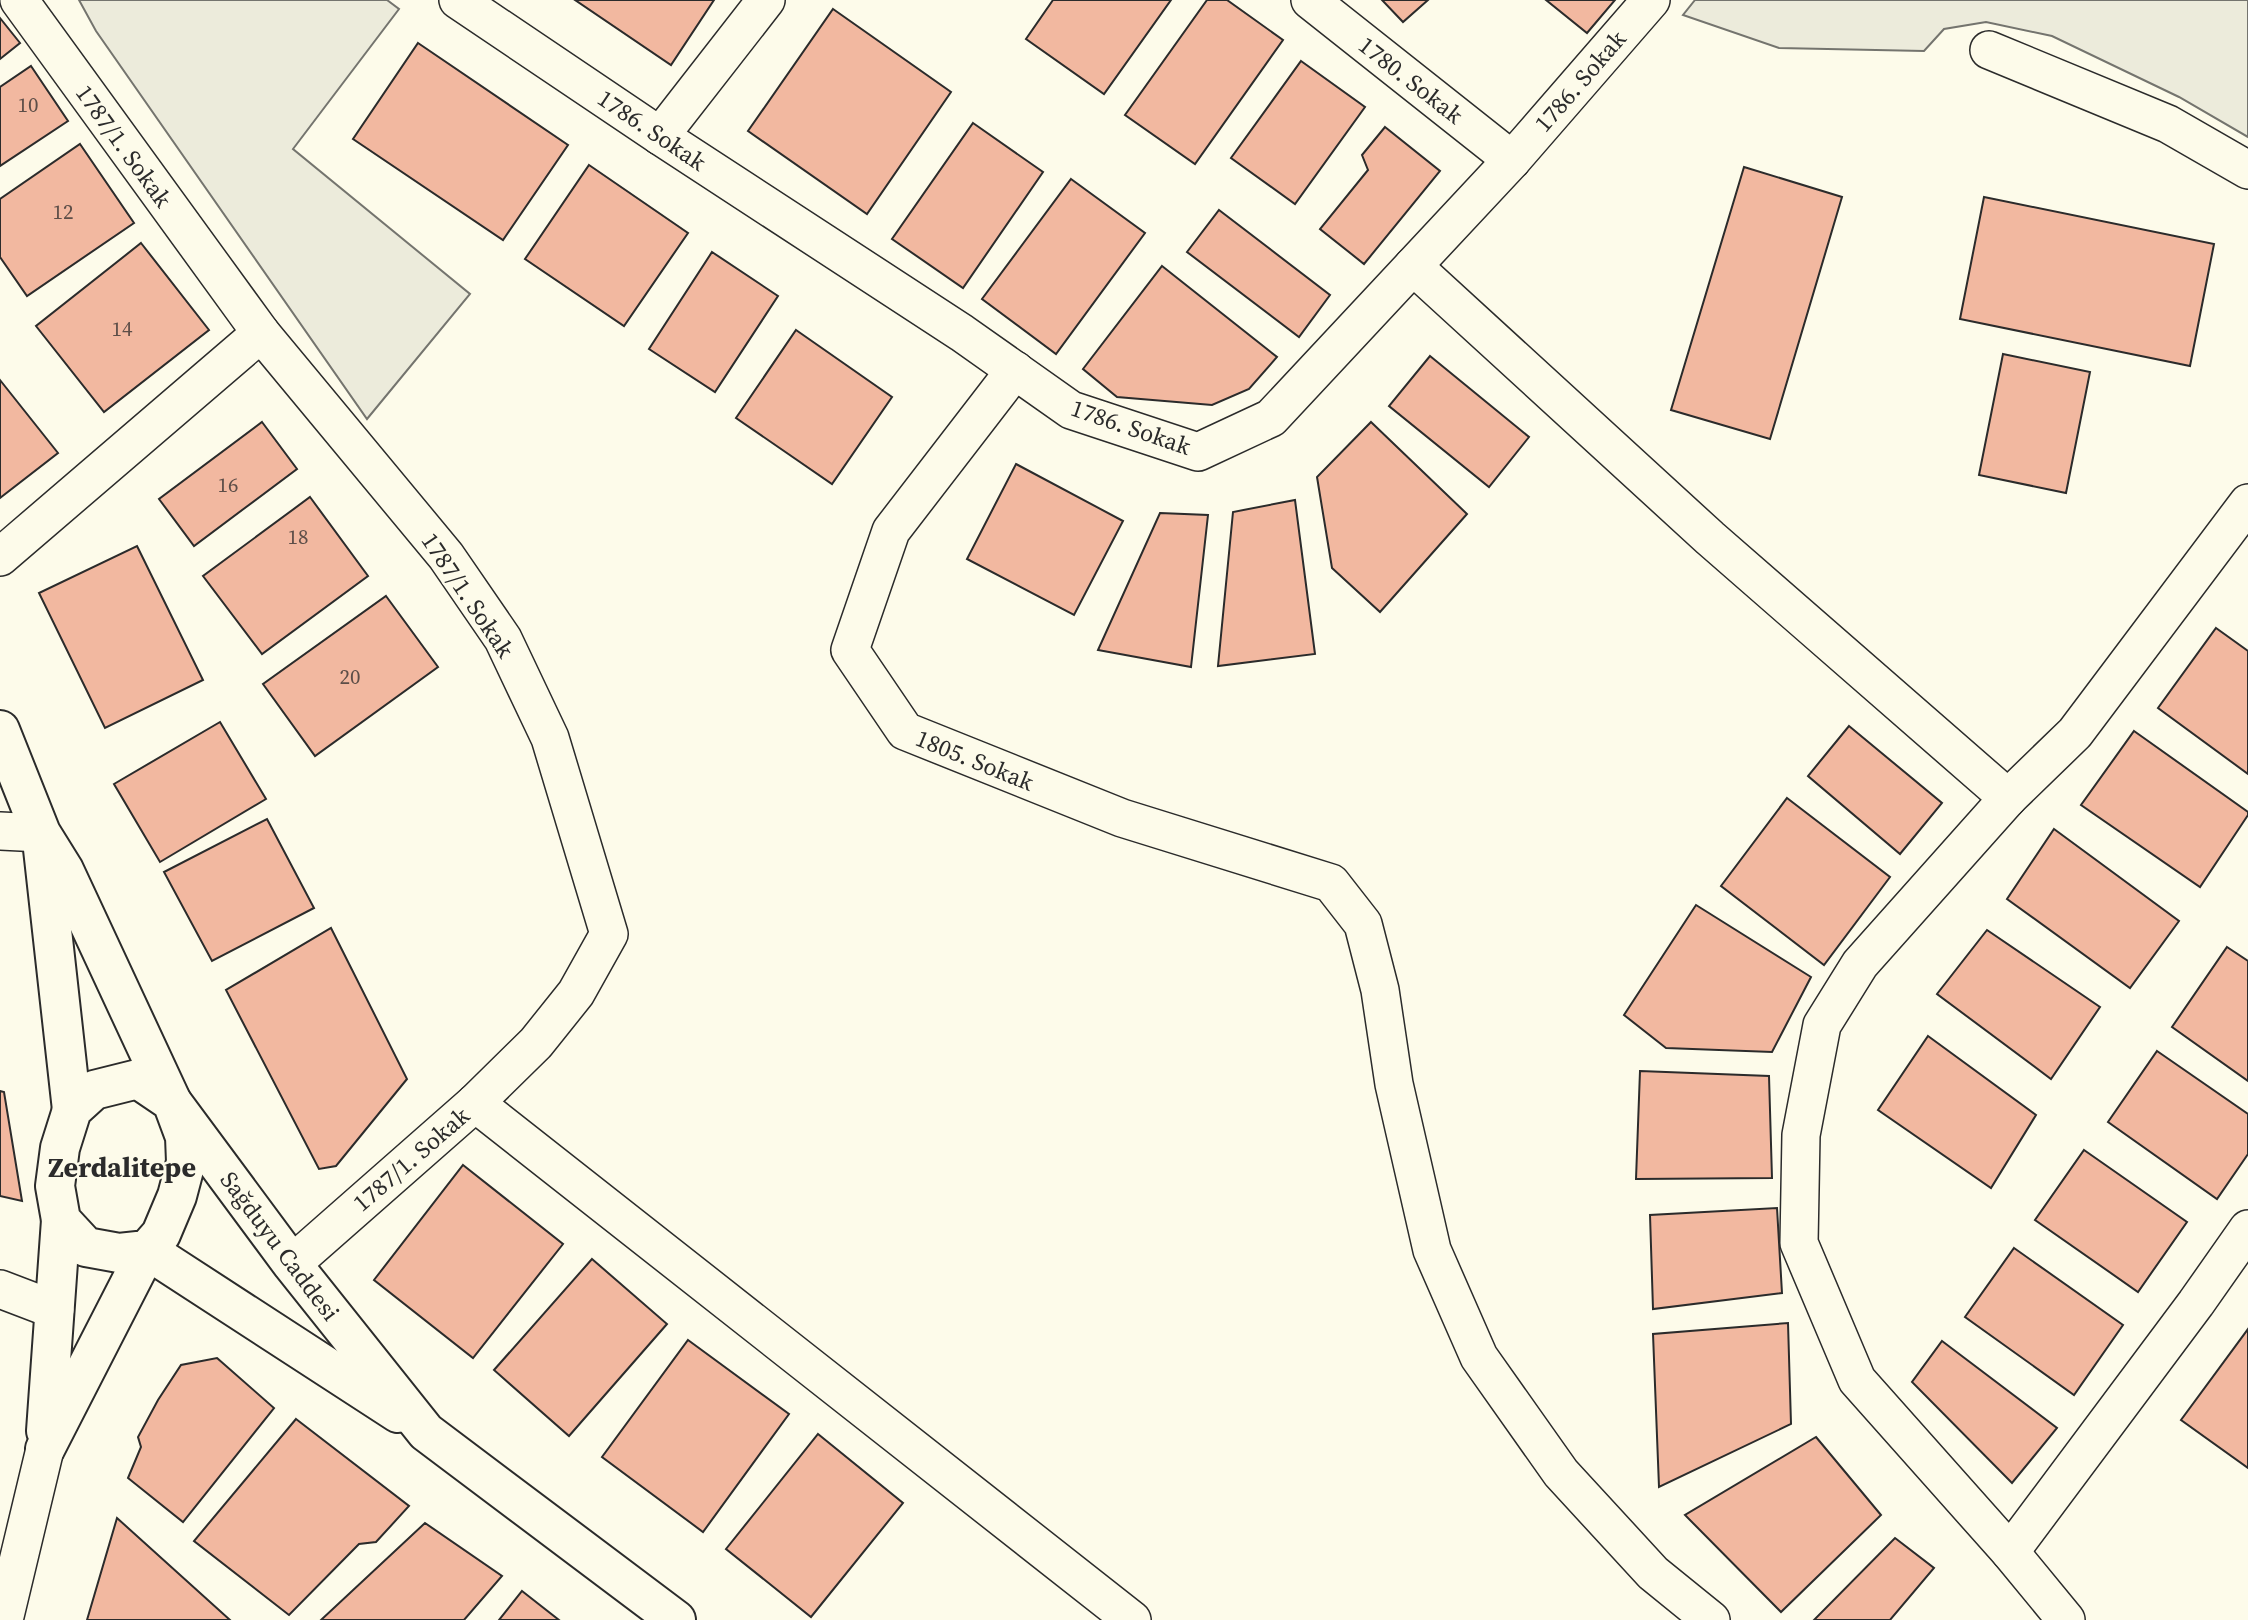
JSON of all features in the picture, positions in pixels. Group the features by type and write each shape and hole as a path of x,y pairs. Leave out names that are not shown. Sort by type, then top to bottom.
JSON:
{"street":[{"name":"1787/1. Sokak","path":"19,0 261,333 446,556 503,639 550,738 608,934 576,993 536,1043 475,1102 292,1264"},
{"name":"1786. Sokak","path":"458,0 660,136 962,333 1071,410 1198,452 1271,418 1512,160 1651,0"},
{"path":"660,136 766,0"},
{"name":"1780. Sokak","path":"1310,0 1512,160"},
{"path":"1989,50 2168,124 2248,170"},
{"path":"1413,266 1710,538 2008,798"},
{"path":"0,557 261,333"},
{"name":"1805. Sokak","path":"1014,370 891,531 850,650 905,731 1122,818 1331,883 1363,923 1380,990 1394,1084 1432,1250 1479,1357 1560,1473 1653,1573 1711,1620"},
{"path":"2066,1620 2010,1552 1857,1380 1799,1243 1801,1135 1822,1025 1860,964 2008,798 2076,733 2248,503"},
{"name":"Sağduyu Caddesi","path":"0,730 41,833 64,870 172,1102 292,1264 426,1432 676,1620"},
{"path":"0,831 41,833 72,1110 60,1148 55,1186 61,1220 45,1449 4,1620"},
{"path":"45,1449 147,1250 161,1234 177,1196 186,1162 185,1137 172,1102 138,1079 94,1090 72,1110"},
{"path":"475,1102 1132,1620"},
{"path":"61,1220 86,1247 119,1253 147,1250 426,1432"},
{"path":"2010,1552 2248,1229"},
{"path":"0,1289 55,1310"}],"shaded area":[{"path":"79,0 387,0 399,9 293,149 470,294 367,419 96,31"},
{"path":"1695,0 2248,0 2248,137 2179,97 2052,36 1986,22 1944,29 1924,51 1779,48 1683,15"}],"building":[{"path":"575,0 714,0 671,65"},
{"path":"1053,0 1171,0 1104,94 1026,39"},
{"path":"1207,0 1227,0 1283,40 1195,164 1125,115"},
{"path":"1382,0 1428,0 1403,22"},
{"path":"1546,0 1615,0 1587,33"},
{"path":"833,9 951,92 867,214 748,131"},
{"path":"0,18 20,43 0,59"},
{"path":"418,43 568,145 503,240 353,139"},
{"path":"1301,61 1365,107 1295,204 1231,158"},
{"path":"31,66 68,121 0,166 0,87"},
{"path":"973,123 1043,172 963,288 892,239"},
{"path":"1385,127 1440,171 1364,264 1320,229 1368,170 1362,155"},
{"path":"80,144 134,223 27,296 0,257 0,199"},
{"path":"589,165 688,233 624,326 525,259"},
{"path":"1744,167 1842,197 1770,439 1671,410"},
{"path":"1071,179 1145,233 1056,354 982,299"},
{"path":"1984,197 2214,244 2190,366 1960,319"},
{"path":"1219,210 1330,295 1299,337 1187,252"},
{"path":"141,243 209,330 104,412 36,326"},
{"path":"712,252 778,296 715,392 649,349"},
{"path":"1162,266 1277,357 1249,389 1212,405 1117,397 1083,369"},
{"path":"796,330 892,397 832,484 736,418"},
{"path":"2003,354 2090,372 2066,493 1979,475"},
{"path":"1430,356 1529,437 1489,487 1389,406"},
{"path":"0,380 58,453 0,498"},
{"path":"262,422 297,469 194,546 159,499"},
{"path":"1371,422 1467,514 1380,612 1332,568 1317,477"},
{"path":"1016,464 1123,521 1074,615 967,559"},
{"path":"310,497 368,576 262,654 203,576"},
{"path":"1295,500 1315,654 1218,666 1233,512"},
{"path":"1160,513 1208,515 1191,667 1098,650"},
{"path":"137,546 203,680 105,728 39,593"},
{"path":"386,596 438,667 315,756 263,684"},
{"path":"2216,628 2248,651 2248,774 2158,708"},
{"path":"220,722 266,799 160,862 114,784"},
{"path":"1849,726 1942,803 1900,854 1808,776"},
{"path":"2134,731 2248,812 2200,887 2081,805"},
{"path":"1787,798 1890,877 1824,965 1721,886"},
{"path":"267,819 314,908 212,961 164,872"},
{"path":"2054,829 2179,921 2130,988 2007,899"},
{"path":"1696,905 1811,977 1772,1052 1666,1048 1624,1015"},
{"path":"331,928 407,1079 336,1166 319,1169 226,990"},
{"path":"1987,930 2100,1007 2051,1079 1937,994"},
{"path":"2227,947 2248,961 2248,1081 2172,1027"},
{"path":"1928,1036 2036,1115 1991,1188 1878,1110"},
{"path":"2157,1051 2248,1114 2248,1154 2217,1199 2108,1122"},
{"path":"1640,1071 1769,1076 1772,1178 1636,1179"},
{"path":"0,1091 4,1092 22,1201 0,1196"},
{"path":"2084,1150 2187,1222 2138,1292 2035,1220"},
{"path":"463,1165 563,1244 473,1358 374,1280"},
{"path":"1777,1208 1782,1293 1653,1309 1650,1215"},
{"path":"2014,1248 2123,1325 2074,1395 1965,1317"},
{"path":"592,1259 667,1324 569,1436 494,1370"},
{"path":"1788,1323 1791,1424 1659,1487 1653,1334"},
{"path":"2248,1329 2248,1468 2181,1420"},
{"path":"688,1340 789,1414 703,1532 602,1457"},
{"path":"1942,1341 2057,1428 2012,1483 1912,1382"},
{"path":"217,1358 274,1408 183,1522 128,1478 141,1447 138,1437 181,1365"},
{"path":"296,1419 409,1506 376,1542 359,1544 289,1615 194,1541"},
{"path":"818,1434 903,1503 811,1617 726,1549"},
{"path":"1816,1437 1881,1515 1781,1612 1685,1515"},
{"path":"117,1518 230,1620 87,1620"},
{"path":"425,1523 502,1576 464,1620 321,1620"},
{"path":"1895,1538 1934,1568 1890,1620 1814,1620"},
{"path":"522,1591 559,1620 499,1620"}],"district":[{"name":"Zerdalitepe","path":"122,1167"}]}
